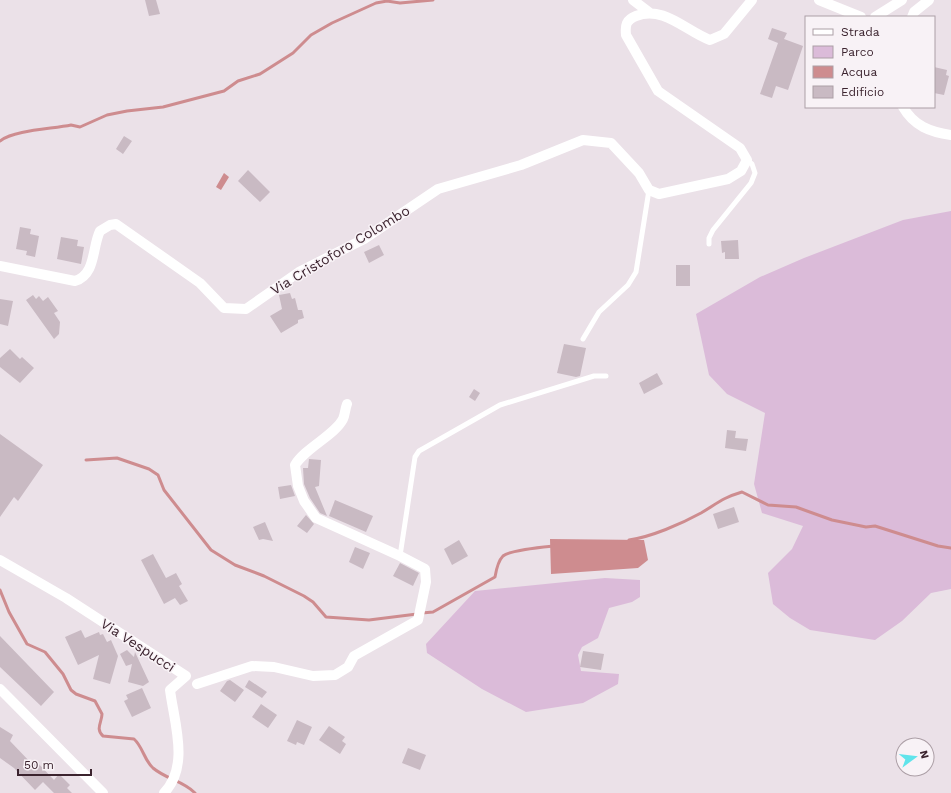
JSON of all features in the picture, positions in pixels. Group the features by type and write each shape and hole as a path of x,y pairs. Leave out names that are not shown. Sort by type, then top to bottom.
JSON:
{"street":[{"path":"633,0 650,13 674,20 710,40 724,34 752,0"},
{"path":"819,0 859,16"},
{"path":"877,16 902,0"},
{"path":"912,16 914,12 928,0"},
{"path":"649,190 659,194 728,179 741,171 747,160 740,148 658,91 626,35 625,25 629,19 650,13"},
{"path":"904,108 910,119 935,133 951,135"},
{"name":"Via Cristoforo Colombo","path":"0,266 75,281 83,279 88,272 100,231 110,225 116,224 200,283 224,308 246,309 299,272 364,239 438,189 521,165 584,140 610,143 639,174 649,190"},
{"path":"197,684 252,666 274,667 313,676 336,675 348,667 354,656 418,620 426,582 424,569 400,556 316,518 304,502 298,486 295,465 300,458 324,439 342,420 347,404"},
{"name":"Via Vespucci","path":"0,560 66,598 186,676 170,690 180,752 176,773 172,782 164,793"},
{"path":"0,689 103,793"}],"lane":[{"path":"709,244 709,238 713,230 751,183 755,173 752,164 747,160"},
{"path":"583,339 599,312 628,285 636,272 649,190"},
{"path":"400,556 415,457 419,451 500,405 594,376 606,376"}],"green space":[{"path":"951,211 951,589 931,593 902,621 875,640 810,630 790,618 773,604 768,573 792,549 803,526 762,513 754,484 765,413 727,394 709,375 696,314 760,277 804,258 903,220"},
{"path":"605,578 640,580 640,597 632,602 609,608 598,638 582,647 578,655 581,671 619,674 618,684 583,703 526,712 482,689 427,653 426,644 475,591"}],"water":[{"path":"224,173 229,177 221,190 216,187"},
{"path":"550,539 644,540 648,560 638,568 551,574"}],"building":[{"path":"145,0 156,0 160,14 149,16"},
{"path":"772,28 787,33 784,39 803,46 788,90 776,86 772,98 760,94 778,43 768,39"},
{"path":"935,67 947,70 946,75 949,76 944,95 935,93"},
{"path":"124,136 132,141 123,154 116,149"},
{"path":"248,170 270,192 260,202 238,181"},
{"path":"20,227 31,229 30,234 39,236 35,257 26,255 27,251 16,249"},
{"path":"61,237 78,240 77,246 84,247 81,264 57,259"},
{"path":"738,240 739,259 725,259 725,252 722,253 721,241"},
{"path":"379,245 384,255 369,263 364,252"},
{"path":"676,265 690,265 690,286 676,286"},
{"path":"290,293 292,299 295,298 298,310 302,310 304,318 298,320 298,323 281,333 270,316 282,309 279,295"},
{"path":"33,295 36,299 39,296 43,301 48,297 58,311 54,313 60,322 59,334 54,339 26,300"},
{"path":"0,299 13,301 8,326 0,324"},
{"path":"564,344 586,348 580,376 576,377 557,373"},
{"path":"10,349 20,359 22,357 34,368 20,383 0,367 0,358"},
{"path":"657,373 663,384 644,394 639,383"},
{"path":"474,389 480,393 475,401 469,397"},
{"path":"727,430 736,431 735,438 748,439 746,451 725,448"},
{"path":"0,434 43,465 18,501 14,497 0,517"},
{"path":"309,459 321,460 319,486 315,487 327,516 320,513 310,498 304,484 303,468 308,468"},
{"path":"291,485 295,496 280,499 278,487"},
{"path":"335,500 373,516 366,532 329,516"},
{"path":"734,507 739,522 718,529 713,514"},
{"path":"306,515 314,524 307,533 297,526"},
{"path":"265,522 273,541 263,539 259,540 253,527"},
{"path":"459,540 468,556 452,565 444,549"},
{"path":"355,547 370,553 363,569 349,562"},
{"path":"153,554 166,578 176,573 182,584 179,586 188,601 180,605 175,598 164,604 141,560"},
{"path":"400,563 419,573 413,586 393,576"},
{"path":"81,630 85,638 99,632 100,635 103,634 107,642 111,640 118,656 110,684 93,679 99,655 78,665 65,637"},
{"path":"0,636 54,692 41,706 0,667"},
{"path":"127,650 134,657 135,652 149,682 143,686 128,682 132,664 126,666 120,654"},
{"path":"583,651 604,654 601,670 580,667"},
{"path":"230,680 244,690 235,702 220,691 227,681"},
{"path":"249,680 267,692 262,698 245,687"},
{"path":"142,688 151,708 132,717 124,701 128,699 126,695"},
{"path":"261,704 277,715 268,728 252,717"},
{"path":"297,720 312,727 304,745 297,742 296,745 287,741"},
{"path":"329,726 345,737 342,741 346,744 340,754 319,740"},
{"path":"0,727 13,735 10,741 32,764 36,761 54,780 59,774 70,785 67,788 72,793 54,793 43,782 35,790 14,768 0,758"},
{"path":"408,748 426,755 420,770 402,763"}],"waterway":[{"path":"0,141 14,134 71,125 80,127 107,115 163,107 224,91 238,81 260,74 293,53 311,35 332,23 376,3 387,1 400,3 433,0"},
{"path":"86,460 117,458 149,469 158,475 164,490 211,550 235,565 264,576 304,596 313,602 326,617 369,620 417,614"},
{"path":"629,540 647,536 675,526 725,499 742,492 768,505 796,507 832,520 866,527 875,526 938,546 951,548"},
{"path":"422,613 433,612 495,577 503,556 512,552 553,546"},
{"path":"0,590 9,612 27,644 45,652 63,674 71,690 76,694 95,701 102,714 99,731 103,736 134,739 153,768 195,793"}]}
